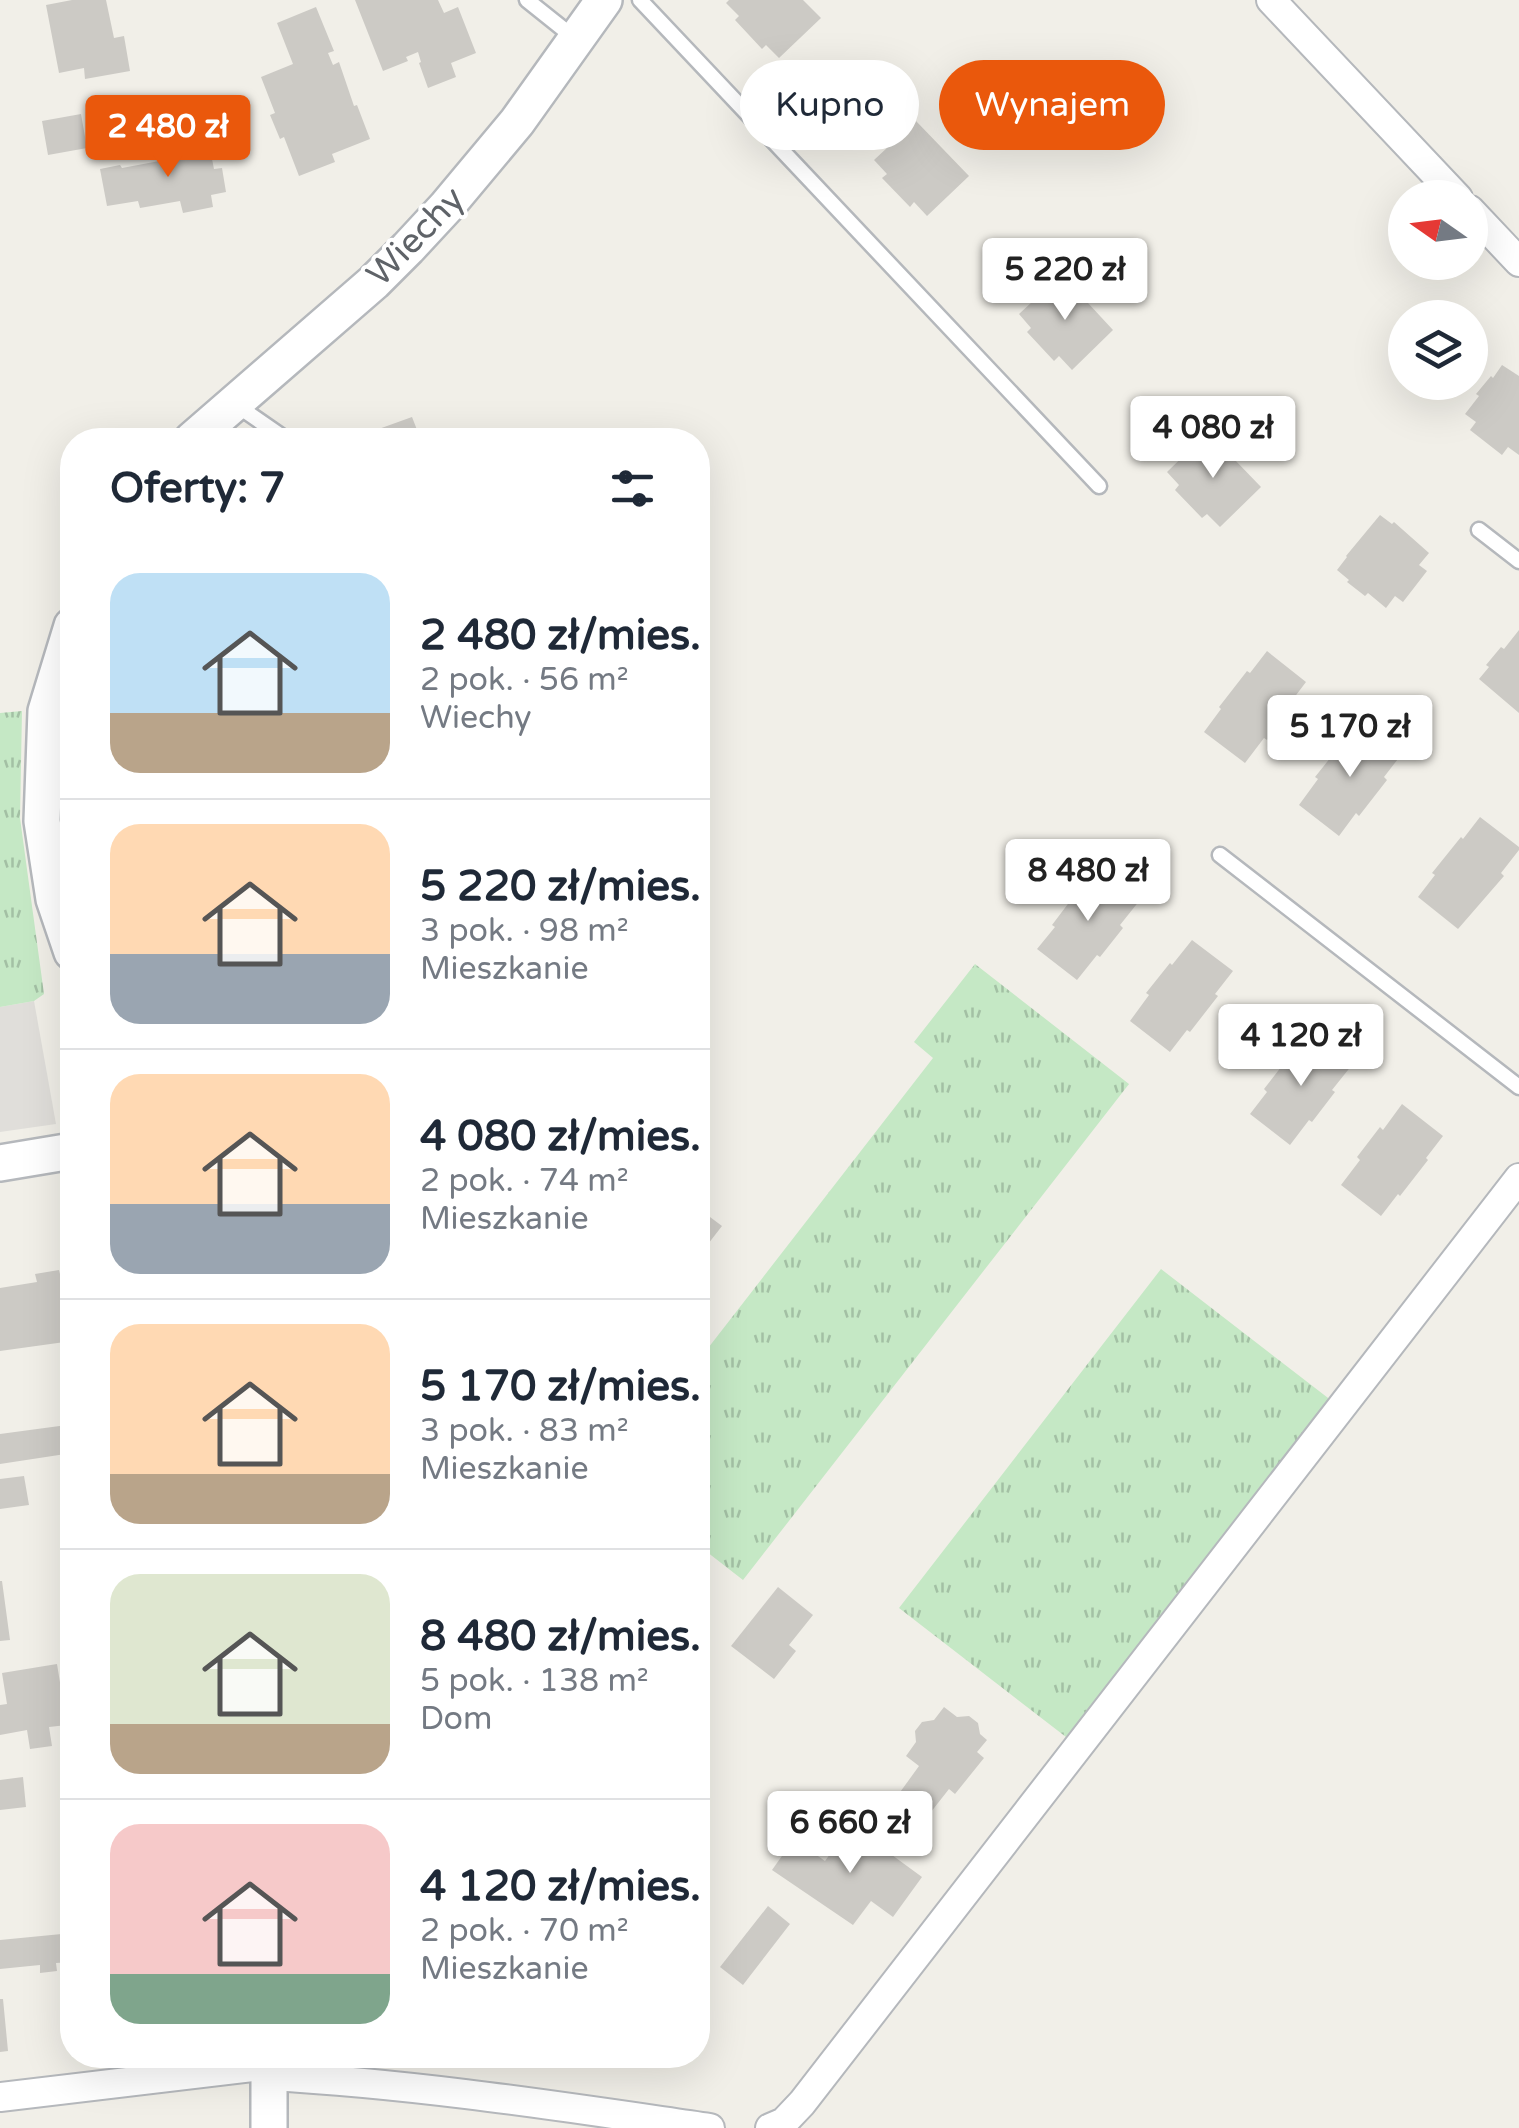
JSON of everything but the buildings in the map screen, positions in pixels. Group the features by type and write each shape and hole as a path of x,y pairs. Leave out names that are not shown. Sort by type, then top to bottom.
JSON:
{"street":[{"name":"Wiechy","path":"206,428 408,248 517,122 604,0"},
{"path":"1272,0 1441,180"},
{"path":"1488,229 1519,262"},
{"path":"60,665 46,711 42,820 60,917"},
{"path":"0,1163 60,1153"},
{"path":"770,2128 784,2122 802,2104 1519,1178"},
{"path":"0,2097 244,2068"},
{"path":"269,2068 269,2128"},
{"path":"281,2068 326,2079 710,2128"}],"lane":[{"path":"527,0 577,40"},
{"path":"640,0 1099,486"},
{"path":"234,404 269,428"},
{"path":"1479,530 1519,561"},
{"path":"1220,855 1519,1086"}],"shaded area":[{"path":"34,1001 56,1124 0,1132 0,1007"}],"green space":[{"path":"22,711 20,818 44,994 34,1001 0,1007 0,713"},
{"path":"975,964 1129,1084 743,1580 710,1554 710,1346 933,1058 914,1042"},
{"path":"1161,1269 1332,1401 1066,1737 899,1608"}]}
